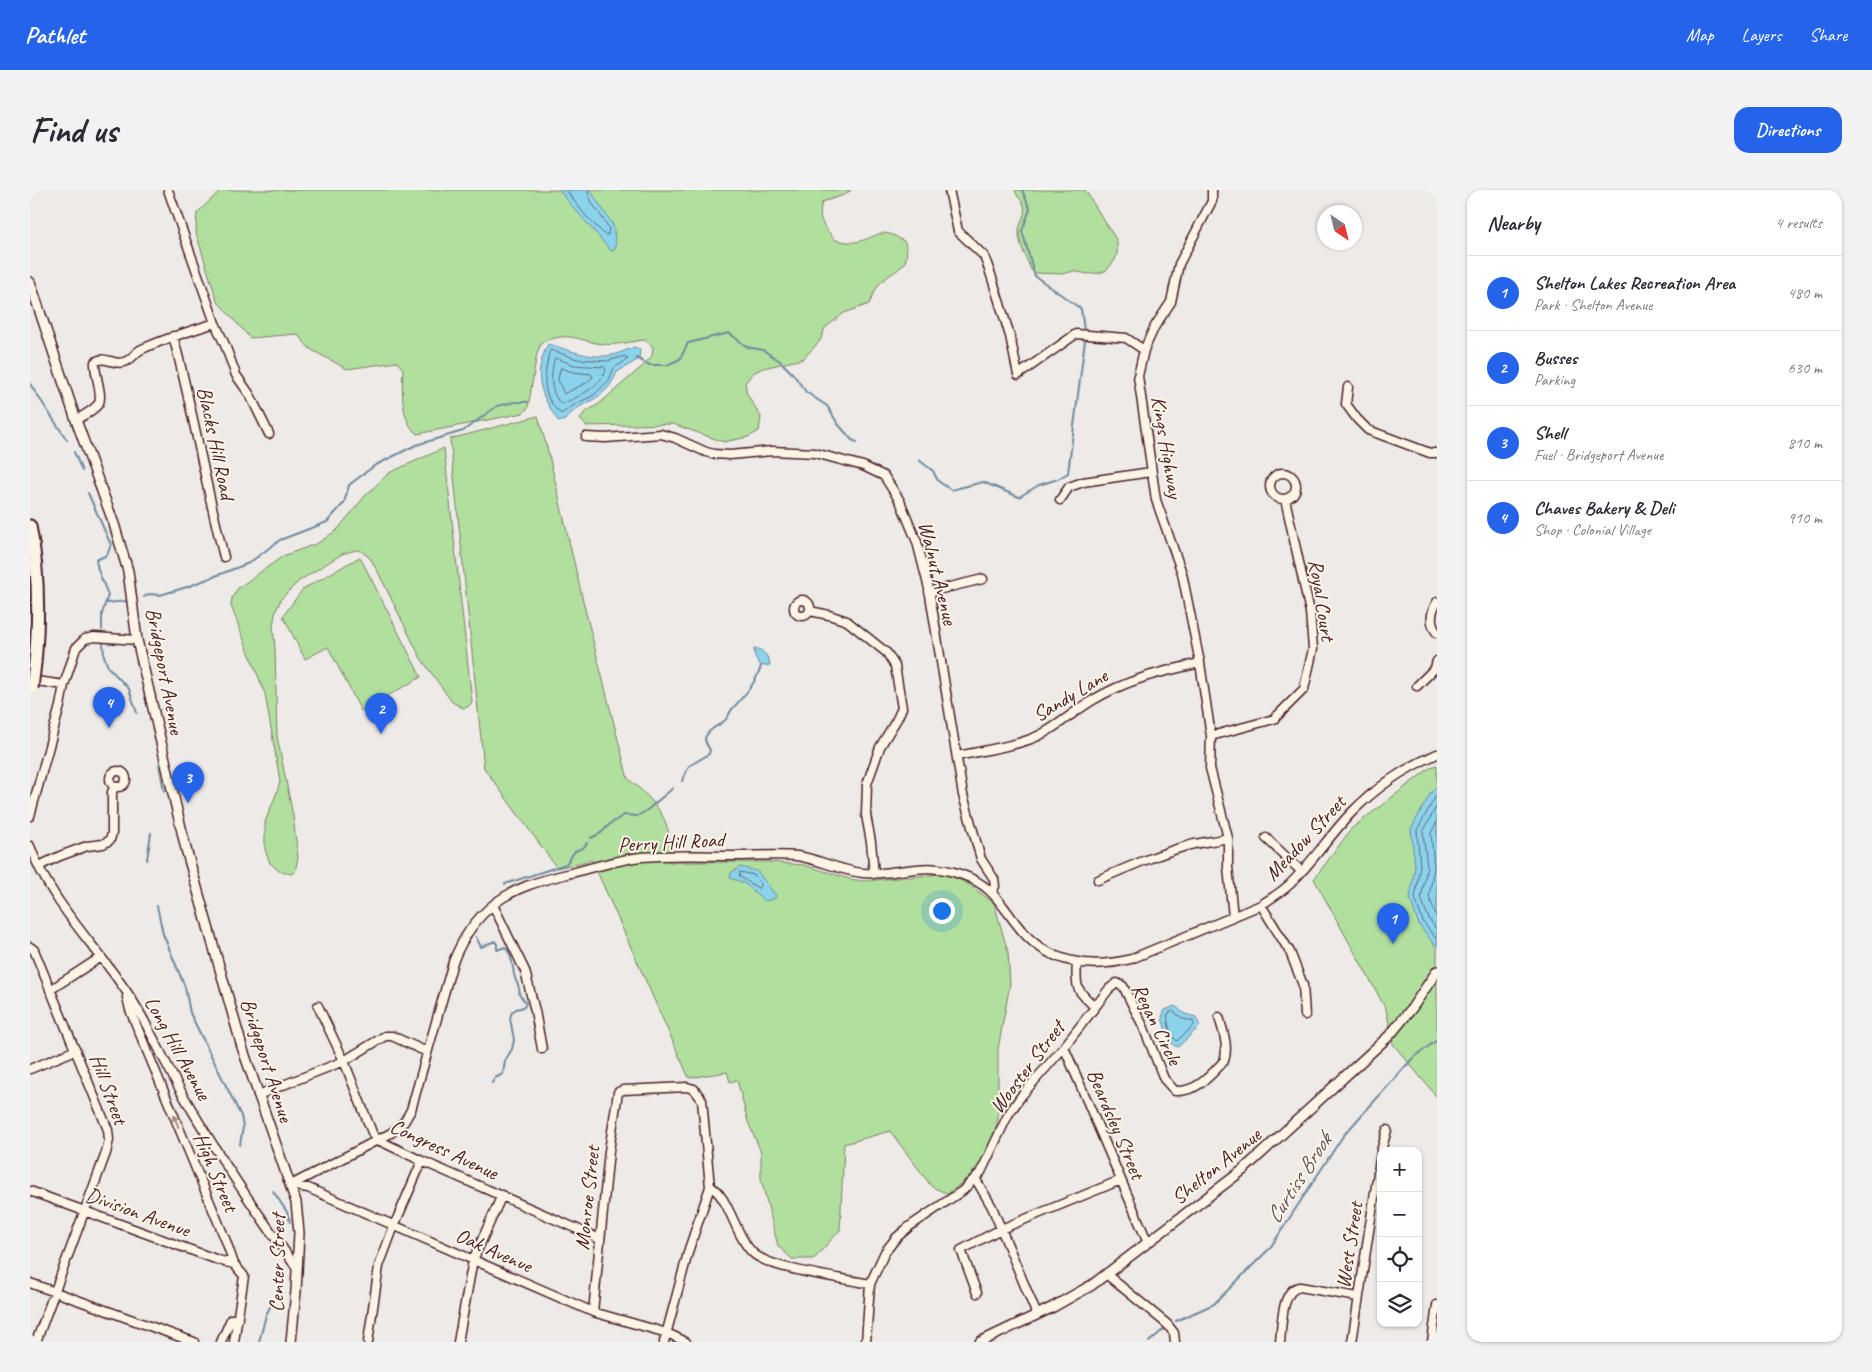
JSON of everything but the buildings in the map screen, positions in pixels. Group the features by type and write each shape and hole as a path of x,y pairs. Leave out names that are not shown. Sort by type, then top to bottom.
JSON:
{"highway":[{"path":"30,526 37,586 38,634 31,688"}],"main road":[{"name":"Bridgeport Avenue","path":"30,282 76,420 105,498 128,571 138,640 186,849 242,1047 291,1185"},
{"name":"Shelton Avenue","path":"980,1342 1074,1296 1148,1243 1255,1160 1367,1057 1405,1018 1437,971"},
{"name":"Center Street","path":"291,1185 296,1202 298,1224 296,1291 291,1342"}],"street":[{"name":"Blacks Hill Road","path":"168,190 215,323 236,376 250,394 269,434"},
{"path":"949,190 958,231 984,256 1010,336 1018,375 1076,334 1126,338 1144,350"},
{"name":"Kings Highway","path":"1212,190 1212,201 1179,264 1171,302 1155,326 1144,350 1138,376 1156,500 1182,573 1200,663 1211,736 1210,768 1228,838 1232,917"},
{"path":"76,420 99,403 100,398 94,368 95,362 100,359 106,359 120,364 127,362 135,352 173,336 215,323"},
{"name":"Blacks Hill Road","path":"173,336 186,385 224,557"},
{"path":"1348,387 1346,404 1368,430 1430,453 1437,453"},
{"name":"Walnut Avenue","path":"586,437 605,438 661,434 714,454 730,456 772,450 815,453 863,466 884,476 900,501 918,542 929,592 963,796 981,859 994,882 992,892"},
{"path":"1060,500 1069,487 1083,482 1151,472"},
{"name":"Royal Court","path":"1211,736 1274,719 1304,689 1313,649 1310,612 1285,499"},
{"path":"929,592 983,579"},
{"path":"1437,602 1432,612 1433,628 1437,633"},
{"path":"810,611 823,613 847,622 887,653 895,666 902,708 880,747 867,784 866,815 874,874"},
{"path":"30,816 64,685 74,653 79,644 94,637 138,640"},
{"path":"1418,686 1436,668 1437,661"},
{"name":"Sandy Lane","path":"957,756 1029,740 1054,727 1091,701 1120,685 1146,675 1200,663"},
{"path":"31,688 64,685"},
{"name":"Meadow Street","path":"1078,963 1097,965 1131,959 1261,905 1277,894 1301,871 1355,809 1381,786 1437,754"},
{"path":"39,866 60,856 88,846 103,844 110,840 112,833 112,792 115,786"},
{"path":"1098,880 1148,859 1192,845 1228,838"},
{"path":"1266,838 1301,871"},
{"name":"Long Hill Avenue","path":"30,846 39,866 67,913 101,957 142,1016 198,1122 296,1267"},
{"name":"Perry Hill Road","path":"291,1185 378,1140 399,1127 408,1116 458,949 471,928 493,904 516,890 534,883 602,864 643,858 787,856 806,858 851,871 874,874 919,868 941,868 970,878 992,892 1023,932 1037,945 1055,956 1078,963"},
{"path":"493,904 525,971 542,1049"},
{"path":"1261,905 1290,952 1303,984 1305,1015"},
{"name":"Hill Street","path":"30,947 34,950 109,1135 106,1153 36,1342"},
{"path":"50,990 101,957"},
{"path":"1078,963 1076,981 1079,992 1095,1007"},
{"name":"Wooster Street","path":"866,1342 870,1284 885,1252 896,1238 910,1226 962,1191 976,1178 996,1142 1008,1115 1022,1095 1064,1047 1109,989 1117,983"},
{"name":"Regan Circle","path":"1117,983 1123,986 1143,1026 1164,1079 1175,1091 1187,1091 1195,1088 1224,1061 1226,1047 1219,1017"},
{"name":"High Street","path":"125,990 130,1010 234,1264 244,1276 234,1342"},
{"name":"Congress Avenue","path":"318,1006 344,1061 374,1135 378,1140 600,1239"},
{"path":"258,1095 344,1061 385,1036 392,1036 427,1052"},
{"name":"Beardsley Street","path":"1064,1047 1148,1243"},
{"path":"30,1069 76,1050"},
{"name":"Monroe Street","path":"593,1312 616,1096 618,1092 623,1090 687,1087 694,1089 700,1094 710,1188"},
{"name":"West Street","path":"1382,1147 1387,1130"},
{"path":"368,1342 379,1266 422,1161"},
{"name":"West Street","path":"1352,1342 1377,1177"},
{"path":"976,1178 992,1207 1037,1315"},
{"path":"977,1292 960,1250 1001,1230 1121,1180"},
{"name":"Oak Avenue","path":"291,1185 308,1188 593,1312 667,1333 686,1342"},
{"path":"664,1342 689,1249 710,1188 719,1192 743,1243 759,1257 789,1268 870,1284"},
{"name":"Division Avenue","path":"30,1190 218,1260 234,1264"},
{"path":"458,1342 473,1260 502,1195"},
{"path":"1106,1274 1167,1324 1174,1333 1175,1342"},
{"path":"30,1283 194,1342"},
{"path":"1280,1342 1288,1294 1295,1288 1300,1287 1358,1296"},
{"path":"1432,1342 1437,1305"},
{"path":"221,1342 231,1319 238,1319"}],"green space":[{"path":"221,190 851,190 844,195 822,202 820,214 822,223 835,240 856,242 885,233 905,242 907,252 903,264 883,280 874,292 869,304 844,313 825,328 820,341 803,359 763,368 753,373 745,383 747,394 761,417 759,431 748,437 724,442 673,424 586,426 580,419 584,413 599,404 644,365 652,356 653,347 645,340 602,344 573,337 560,337 542,342 537,353 528,408 523,413 417,434 411,428 405,412 403,404 403,369 397,362 347,369 310,349 297,334 250,338 217,301 196,233 197,213"},
{"path":"1015,190 1085,190 1117,241 1115,260 1107,270 1100,273 1087,274 1074,271 1063,274 1034,273 1031,270 1019,238 1019,230 1025,209"},
{"path":"538,416 628,779 648,796 664,818 670,838 669,862 769,862 804,865 850,879 864,881 941,874 954,877 970,885 994,903 1008,952 1010,984 998,1049 998,1118 992,1145 971,1175 948,1194 932,1187 890,1131 844,1144 840,1230 814,1259 792,1259 778,1246 761,1179 761,1152 748,1122 737,1080 730,1082 727,1072 689,1078 592,860 557,868 484,768 450,439"},
{"path":"444,448 472,702 468,707 463,708 452,702 420,657 378,572 370,558 361,551 356,550 342,554 299,581 281,599 275,613 273,627 277,736 293,816 298,857 295,872 291,874 279,871 270,863 265,850 265,822 280,782 278,769 265,694 231,606 232,598 238,588 283,556 318,543 337,530 365,496 389,473"},
{"path":"360,557 421,677 361,711 328,647 305,659 283,616 303,589"},
{"path":"1437,765 1437,1097 1393,1044 1386,1009 1314,879 1352,828 1431,767"}],"water":[{"path":"559,190 590,190 613,225 616,246 614,250 611,251"},
{"path":"548,344 592,356 610,355 634,347 640,349 639,359 617,372 612,383 599,396 578,408 565,420 559,422 547,403 540,384 540,365"},
{"path":"754,648 765,654 770,665 761,666 755,657"},
{"path":"1437,786 1437,948 1419,925 1410,899 1415,866 1411,829 1430,794"},
{"path":"740,867 757,871 776,896 774,899 765,901 744,883 730,878 731,873"},
{"path":"1175,1006 1185,1014 1196,1017 1200,1026 1178,1047 1169,1040 1162,1019 1165,1010"}],"waterway":[{"path":"1022,190 1030,209 1022,231 1035,276 1081,309 1084,330"},
{"path":"636,358 650,365 667,365 680,359 688,343 729,333 747,347 763,350 780,361 793,374 806,392 827,406 838,424 852,440 857,442"},
{"path":"919,460 933,471 938,481 951,490 983,482 1019,497 1039,485 1058,479 1068,473 1085,340"},
{"path":"30,384 67,440"},
{"path":"144,597 149,594 160,595 187,587 249,563 280,540 327,522 344,503 349,485 374,466 416,445 463,431 497,406 515,402 528,402"},
{"path":"74,452 82,471"},
{"path":"88,493 111,545 107,555 96,560 108,595 102,614 102,630"},
{"path":"107,603 127,601"},
{"path":"103,643 104,656 108,667 129,689 137,713"},
{"path":"682,781 689,766 709,754 710,750 705,742 706,736 710,730 727,718 753,683 761,666"},
{"path":"159,764 164,791"},
{"path":"591,838 601,833 610,824 624,815 637,816 646,811 673,788"},
{"path":"147,860 151,833"},
{"path":"505,884 566,864 575,851 583,848 587,843"},
{"path":"157,906 163,934 185,987 190,1013 241,1116 243,1127 240,1145"},
{"path":"476,937 481,947 495,941 497,950 505,947 508,950 519,994 526,1003 524,1007 512,1012 510,1018 514,1040 512,1049 505,1061 503,1074 495,1078 492,1083"},
{"name":"Curtiss Brook","path":"1176,1321 1214,1304 1270,1248 1343,1136 1413,1058 1437,1040"},
{"path":"273,1191 287,1212 290,1222"},
{"path":"259,1342 266,1315 272,1303"},
{"name":"Curtiss Brook","path":"1149,1342 1165,1328"}],"place":[{"name":"Chaves Bakery & Deli","path":"109,728"},
{"name":"Busses","path":"381,734"},
{"name":"Shell","path":"188,803"},
{"name":"Shelton Lakes Recreation Area","path":"1393,944"}]}
